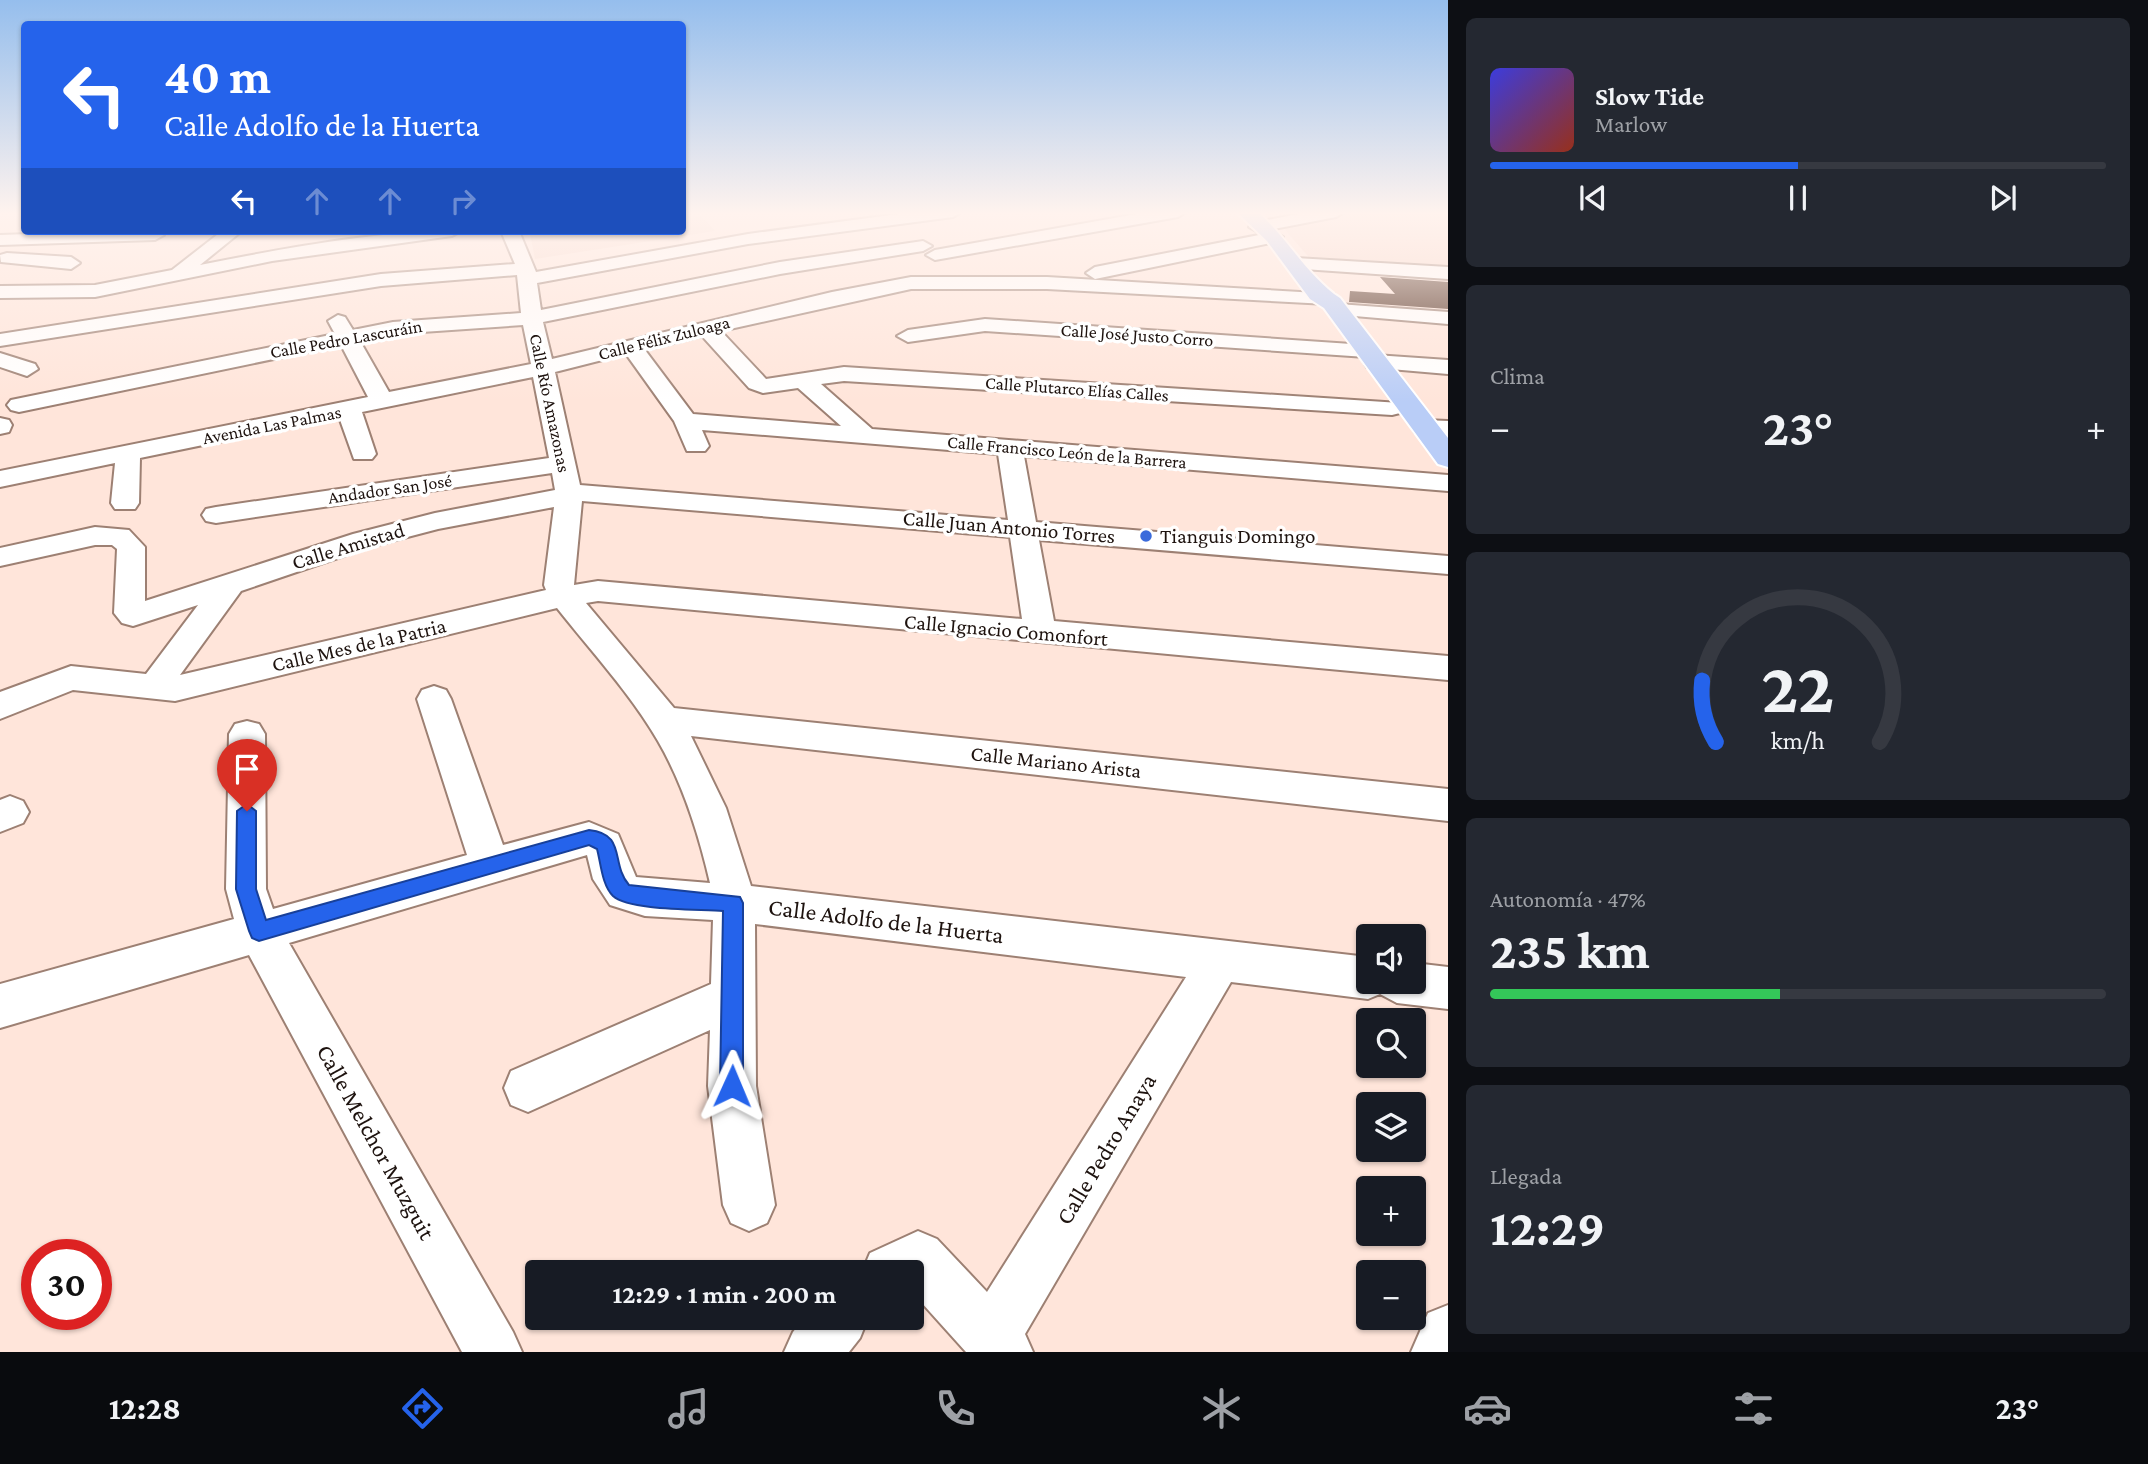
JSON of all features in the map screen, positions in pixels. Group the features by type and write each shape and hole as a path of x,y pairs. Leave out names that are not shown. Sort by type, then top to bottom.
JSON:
{"main road":[{"path":"1305,275 1363,354 1392,408 1448,483"},
{"path":"1363,354 1436,427 1448,458"}],"street":[{"path":"0,292 83,293 175,275"},
{"path":"141,406 149,353 175,275"},
{"path":"0,340 149,353 409,276 462,275"},
{"name":"Calle Río Amazonas","path":"527,275 532,318 566,479"},
{"name":"Calle Pedro Lascuráin","path":"19,405 149,353 226,362 342,329 532,318 745,275"},
{"path":"962,275 974,284"},
{"path":"1047,283 1077,275"},
{"name":"Calle Félix Zuloaga","path":"543,369 706,328 911,282 1047,283 1324,300 1448,318"},
{"name":"Calle José Justo Corro","path":"908,336 985,325 1363,354 1448,367"},
{"name":"Calle Plutarco Elías Calles","path":"706,328 757,383 763,386 844,374 1392,408"},
{"path":"342,329 383,402"},
{"path":"631,346 686,421 696,446"},
{"path":"0,360 27,369"},
{"path":"226,362 233,388"},
{"name":"Avenida Las Palmas","path":"0,479 543,369"},
{"path":"802,379 866,436"},
{"path":"349,409 363,454"},
{"name":"Calle Francisco León de la Barrera","path":"686,421 1448,483"},
{"path":"1010,447 1040,633"},
{"path":"125,503 128,454"},
{"path":"566,479 558,574 564,596 664,720 724,854 733,903 732,1096 749,1205"},
{"name":"Andador San José","path":"216,515 380,490 566,479"},
{"name":"Calle Juan Antonio Torres","path":"566,479 601,494 1448,565"},
{"name":"Calle Amistad","path":"133,616 363,540 435,521 566,479"},
{"path":"363,540 380,490"},
{"path":"0,557 95,536 119,536 131,547 129,613 133,616"},
{"path":"154,687 231,583"},
{"name":"Calle Ignacio Comonfort","path":"564,596 598,592 1448,668"},
{"name":"Calle Mes de la Patria","path":"0,706 71,678 174,689 564,596"},
{"path":"434,699 491,864"},
{"name":"Calle Mariano Arista","path":"664,720 1448,805"},
{"name":"Calle Melchor Muzguit","path":"247,734 246,889 259,931 493,1352"},
{"name":"Calle Adolfo de la Huerta","path":"0,1006 589,838 599,839 606,845 615,883 630,895 733,903 1356,977"},
{"name":"Calle Pedro Anaya","path":"998,1345 1220,961"},
{"path":"1426,985 1448,988"},
{"path":"528,1088 733,997"},
{"path":"924,1265 998,1345"},
{"path":"813,1352 830,1330"},
{"path":"1440,1352 1448,1333"}],"building":[{"path":"1380,277 1448,282 1448,309 1349,302 1350,291 1395,294"}],"place":[{"name":"Tianguis Domingo","path":"1146,536"}],"route":[{"path":"247,811 246,889 259,931 589,838 599,839 606,845 615,883 630,895 733,903 732,1086"}]}
